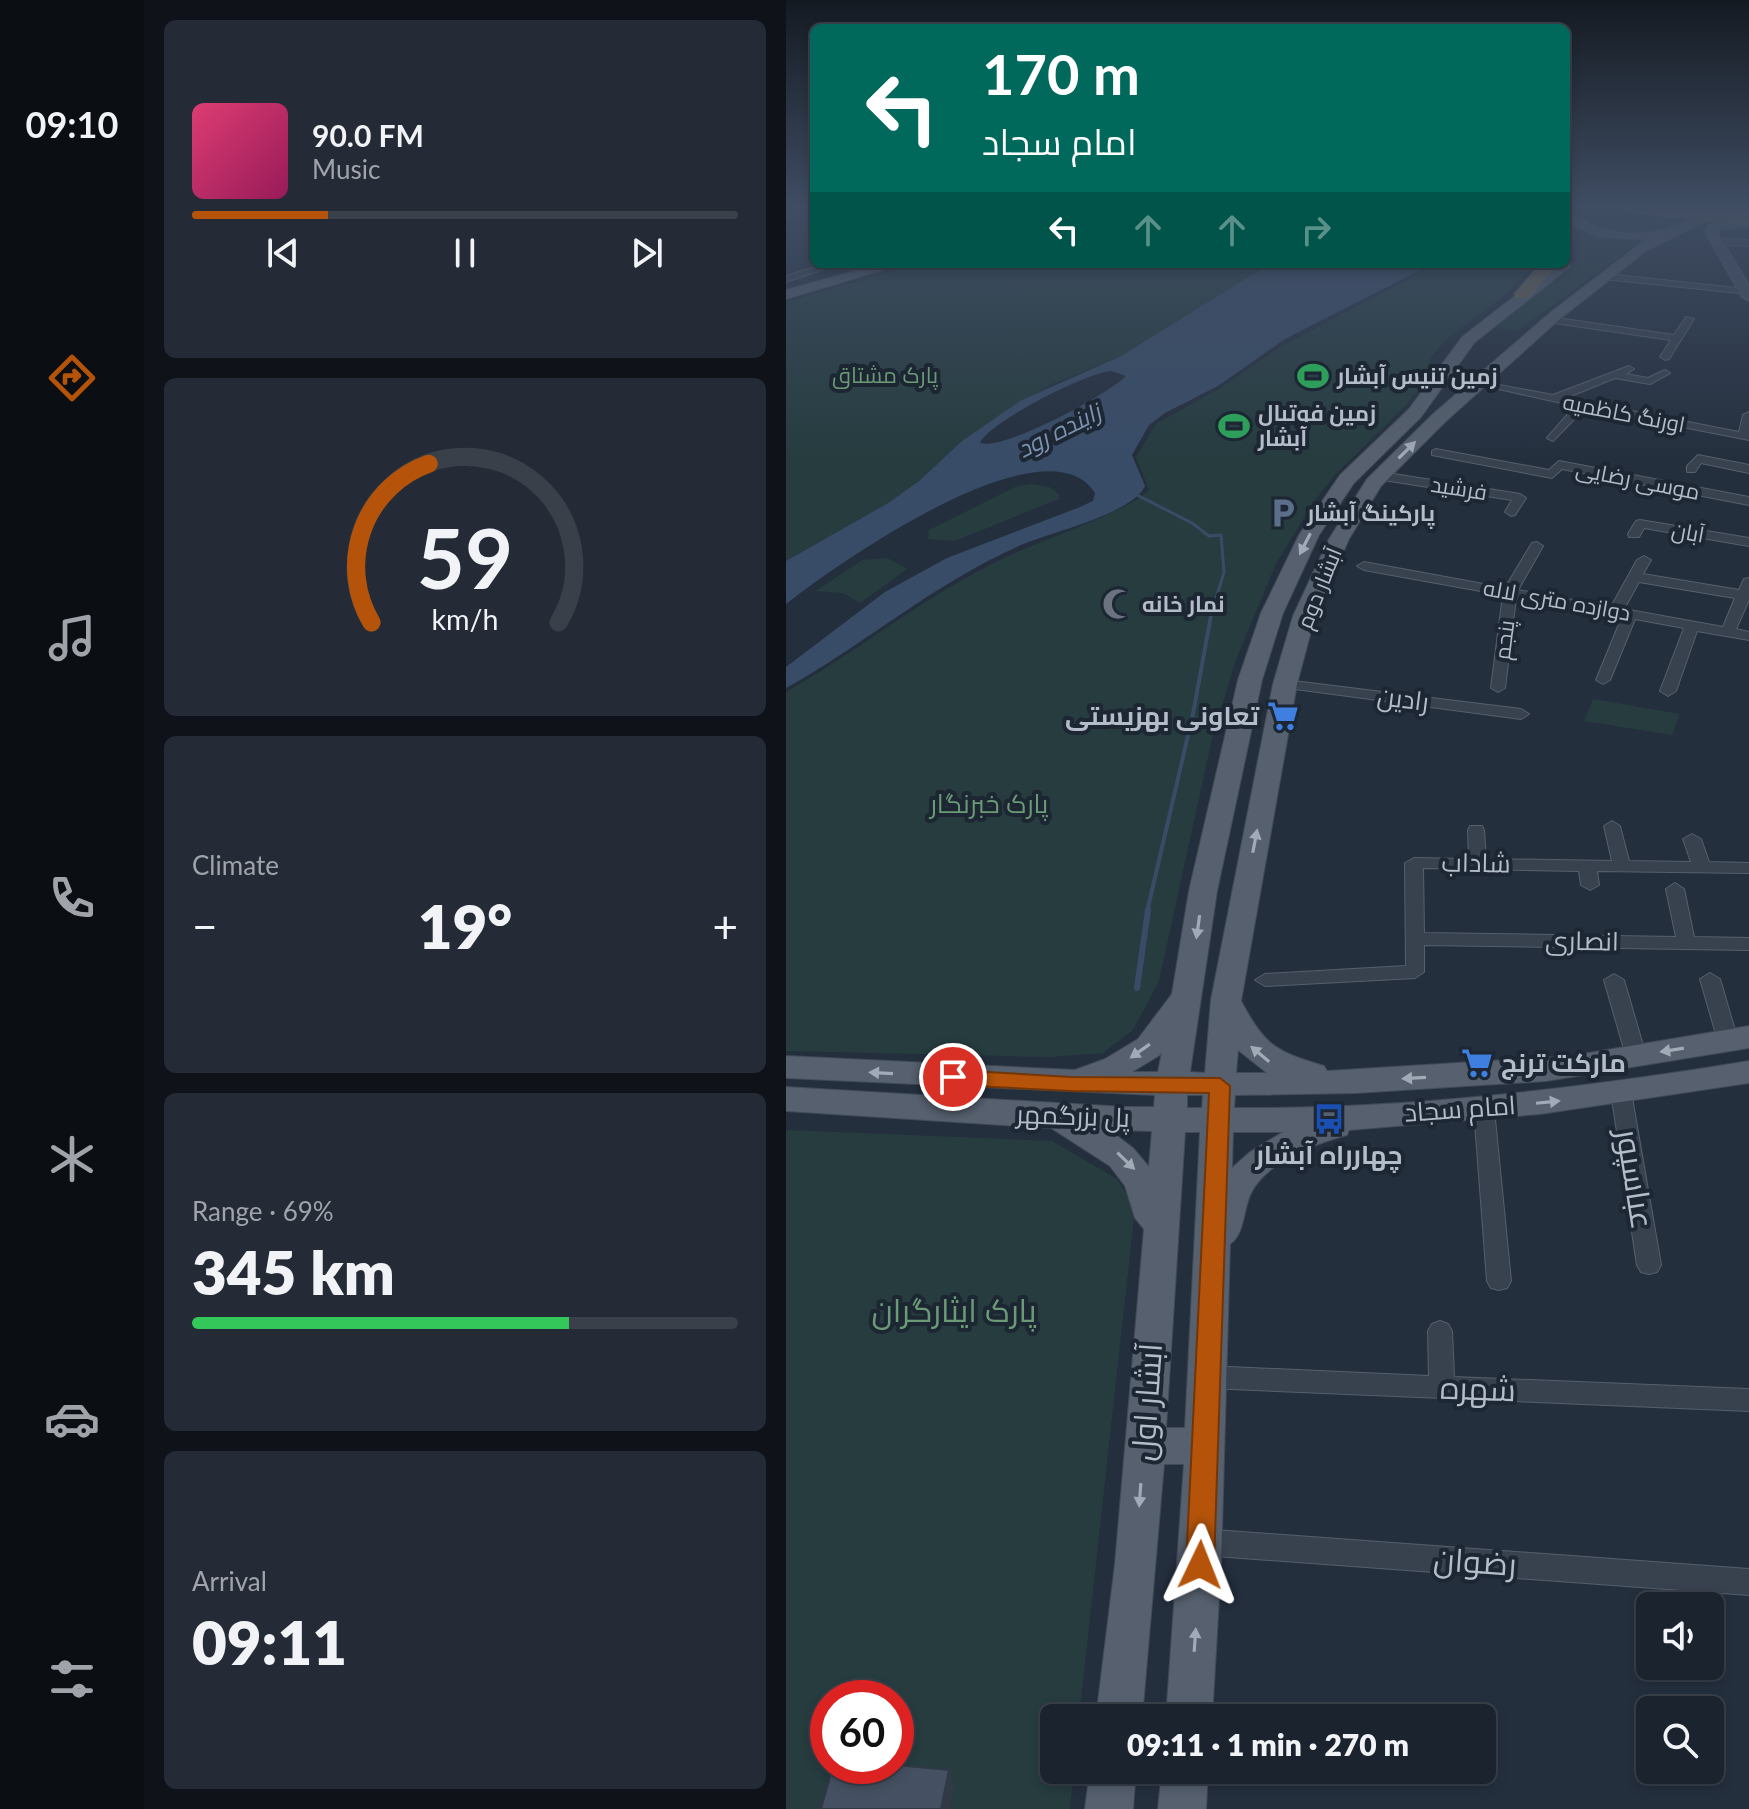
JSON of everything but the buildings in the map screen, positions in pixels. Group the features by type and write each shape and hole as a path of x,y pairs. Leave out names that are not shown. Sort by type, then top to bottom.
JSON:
{"highway":[{"path":"1523,294 1528,288"}],"main road":[{"path":"786,297 823,288"},
{"name":"آبشار دوم","path":"1170,1102 1203,891 1250,680 1272,613 1309,535 1347,479 1423,404 1447,364 1488,322 1530,288"},
{"name":"آبشار دوم","path":"1219,1102 1226,1000 1285,684 1304,616 1339,539 1381,476 1439,418 1553,318 1592,288"},
{"path":"1488,322 1498,332 1518,334 1553,318"},
{"path":"1423,404 1488,344 1495,341 1513,345 1513,355"},
{"path":"1203,891 1245,894"},
{"path":"1071,1084 1116,1067 1149,1047 1188,993"},
{"path":"1226,1000 1243,1039 1268,1062 1297,1071 1361,1081"},
{"name":"امام سجاد","path":"1219,1102 1361,1081 1548,1070 1738,1039"},
{"name":"پل بزرگمهر","path":"786,1067 1071,1084 1170,1102"},
{"name":"امام سجاد","path":"1170,1102 1219,1102 1372,1116 1484,1109 1749,1072"},
{"name":"پل بزرگمهر","path":"786,1099 1061,1118 1170,1102"},
{"name":"آبشار اول","path":"1121,1704 1136,1564 1170,1102"},
{"path":"1190,1704 1201,1542 1219,1102"},
{"path":"1213,1260 1240,1181 1259,1164 1312,1132 1372,1116"},
{"path":"1061,1118 1130,1162 1148,1191 1157,1250"},
{"path":"1143,1446 1205,1446"},
{"path":"1109,1809 1112,1784"},
{"path":"1182,1809 1184,1784"}],"street":[{"path":"1696,288 1748,295"},
{"path":"1553,318 1677,338"},
{"path":"1665,357 1689,319"},
{"path":"1554,399 1629,369"},
{"path":"1614,375 1650,381 1665,373"},
{"name":"اورنگ کاظمیه","path":"1499,388 1667,421 1721,437 1746,436"},
{"path":"1553,438 1583,404"},
{"path":"1746,436 1749,415"},
{"path":"1658,432 1667,421"},
{"name":"موسی رضایی","path":"1436,453 1459,454 1552,474 1559,465 1749,501"},
{"path":"1691,469 1698,459 1749,469"},
{"name":"فرشید","path":"1381,476 1520,498 1511,512"},
{"path":"1613,494 1625,478"},
{"path":"1719,514 1728,497"},
{"name":"آبان","path":"1634,534 1640,524 1749,542"},
{"path":"1510,591 1537,546"},
{"path":"1603,680 1634,577 1644,560"},
{"name":"دوازده متری لاله","path":"1364,566 1749,636"},
{"path":"1634,577 1747,591 1728,632"},
{"name":"پنجم","path":"1498,688 1510,591"},
{"path":"1668,691 1692,625"},
{"name":"رادین","path":"1285,684 1521,714"},
{"path":"1612,826 1622,866"},
{"path":"1476,830 1478,863"},
{"path":"1692,839 1702,867"},
{"name":"شاداب","path":"1265,980 1415,972 1414,863 1749,868"},
{"path":"1587,865 1590,885"},
{"path":"1675,889 1686,943"},
{"name":"انصاری","path":"1415,939 1749,944"},
{"path":"1710,979 1738,1039"},
{"path":"1614,980 1636,1056"},
{"name":"عباسپور","path":"1621,1092 1649,1265"},
{"path":"1484,1109 1499,1281"},
{"path":"1440,1331 1442,1388"},
{"name":"شهره","path":"1208,1377 1749,1400"},
{"name":"رضوان","path":"1201,1542 1749,1582"}],"green space":[{"name":"پارک مشتاق","path":"832,288 1230,288 1121,356 1048,386 962,441 919,481 888,503 786,561 786,302"},
{"name":"پارک خبرنگار","path":"1390,288 1511,288 1449,337 1433,354 1418,390 1334,476 1313,503 1276,564 1235,662 1212,739 1159,981 1133,1030 1103,1053 1050,1057 786,1051 786,692 962,580 1006,557 1138,499 1149,490 1136,457 1156,424 1220,388 1279,348"},
{"path":"1543,288 1576,288 1518,331 1496,328"},
{"path":"1031,484 1049,487 1059,494 1059,499 955,541 928,539 929,530 1015,487"},
{"path":"887,558 907,569 860,603 843,593 816,591 862,560"},
{"path":"1593,699 1680,714 1672,735 1584,721"},
{"name":"پارک ایثارگران","path":"786,1130 1052,1141 1117,1179 1135,1208 1081,1704 1040,1704 1040,1784 1073,1784 1070,1809 786,1809"}],"water":[{"name":"زاینده رود","path":"1230,288 1384,288 1285,339 1218,386 1165,413 1149,425 1132,455 1145,486 1138,496 1125,505 994,558 933,593 786,688 786,667 885,592 947,558 1093,501 1095,493 1070,474 1033,473 988,484 940,505 892,532 786,604 786,561 888,503 919,481 962,441 1020,401 1121,356","holes":["1111,371 1126,376 1078,408 1031,430 1010,439 980,443 1001,423 1081,380"]}],"waterway":[{"path":"1135,494 1192,523 1209,536 1221,535 1224,572 1212,612"},
{"path":"1147,912 1193,714 1212,610"},
{"path":"1137,988 1148,910"}],"place":[{"name":"زمین تنیس آبشار","path":"1313,376"},
{"name":"زمین فوتبال آبشار","path":"1234,426"},
{"name":"پارکینگ آبشار","path":"1283,513"},
{"name":"نمار خانه","path":"1118,604"},
{"name":"تعاونی بهزیستی","path":"1283,716"},
{"name":"مارکت ترنج","path":"1477,1063"},
{"name":"چهارراه آبشار","path":"1329,1119"}],"route":[{"path":"953,1077 1071,1084 1220,1086 1200,1565"}]}
